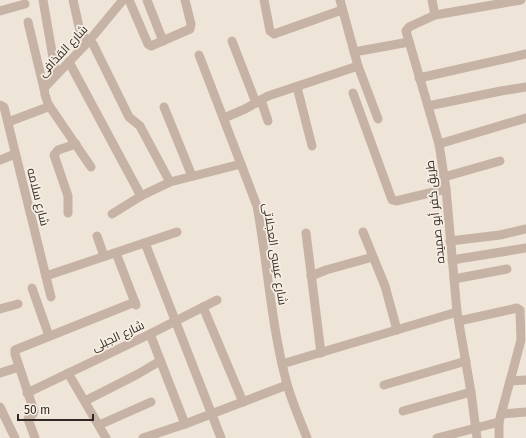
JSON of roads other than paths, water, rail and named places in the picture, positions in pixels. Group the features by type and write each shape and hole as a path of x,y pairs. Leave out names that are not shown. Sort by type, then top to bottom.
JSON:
{"street":[{"path":"43,0 56,75"},
{"path":"73,0 80,31 83,36 93,44 129,117 140,126 170,182"},
{"name":"شارع القذافى","path":"48,104 44,89 123,0"},
{"path":"129,0 148,44 152,46 190,29 191,24 185,0"},
{"path":"147,0 163,41"},
{"path":"264,0 270,31 273,34 342,10"},
{"path":"340,0 358,66 378,118"},
{"path":"432,0 435,15 474,4 521,0"},
{"path":"0,11 25,4"},
{"name":"طريق كفر أبو صميده","path":"435,15 407,29 419,78 439,144 446,189 458,317 471,392 477,438"},
{"path":"28,22 44,89"},
{"path":"232,40 268,121"},
{"path":"354,52 409,42"},
{"path":"419,78 526,54"},
{"name":"شارع عيسى العجلاتى","path":"199,55 224,118 258,212 282,364 287,385 307,438"},
{"path":"69,62 141,196"},
{"path":"224,118 245,109 258,101 358,66"},
{"path":"297,87 312,146"},
{"path":"428,106 501,91 526,88"},
{"path":"353,93 392,200 396,202 446,189"},
{"path":"8,122 47,108 48,104 91,167"},
{"name":"شارع سلامه","path":"0,105 4,107 8,122 51,297"},
{"path":"164,108 192,176"},
{"path":"439,144 526,118"},
{"path":"68,212 68,196 54,155 58,150 76,144"},
{"path":"0,160 15,154"},
{"path":"444,177 500,161"},
{"path":"112,214 141,196 170,182 241,164"},
{"path":"450,241 500,235 526,229"},
{"path":"46,276 177,232"},
{"path":"363,232 385,286 397,330"},
{"path":"306,233 321,353"},
{"path":"97,236 104,256"},
{"path":"144,243 221,438"},
{"path":"452,260 526,248"},
{"path":"35,438 28,419 34,411 14,353 15,350 135,303 116,253"},
{"path":"311,276 326,270 373,257"},
{"path":"454,280 507,269"},
{"path":"32,288 49,336"},
{"name":"شارع الجبلى","path":"27,393 217,300"},
{"path":"0,309 18,304"},
{"path":"203,307 243,402"},
{"path":"282,364 397,330 458,317 517,308 520,310 523,318 524,336 500,418 499,438"},
{"path":"150,334 184,424"},
{"path":"84,401 138,374 160,361"},
{"path":"384,385 466,361"},
{"path":"0,372 19,367"},
{"path":"68,373 106,438"},
{"path":"510,381 526,380"},
{"path":"143,438 212,414 287,385"},
{"path":"403,411 471,392"},
{"path":"99,425 152,402"},
{"path":"0,407 16,438"},
{"path":"437,438 476,428 500,418 526,412"}]}
